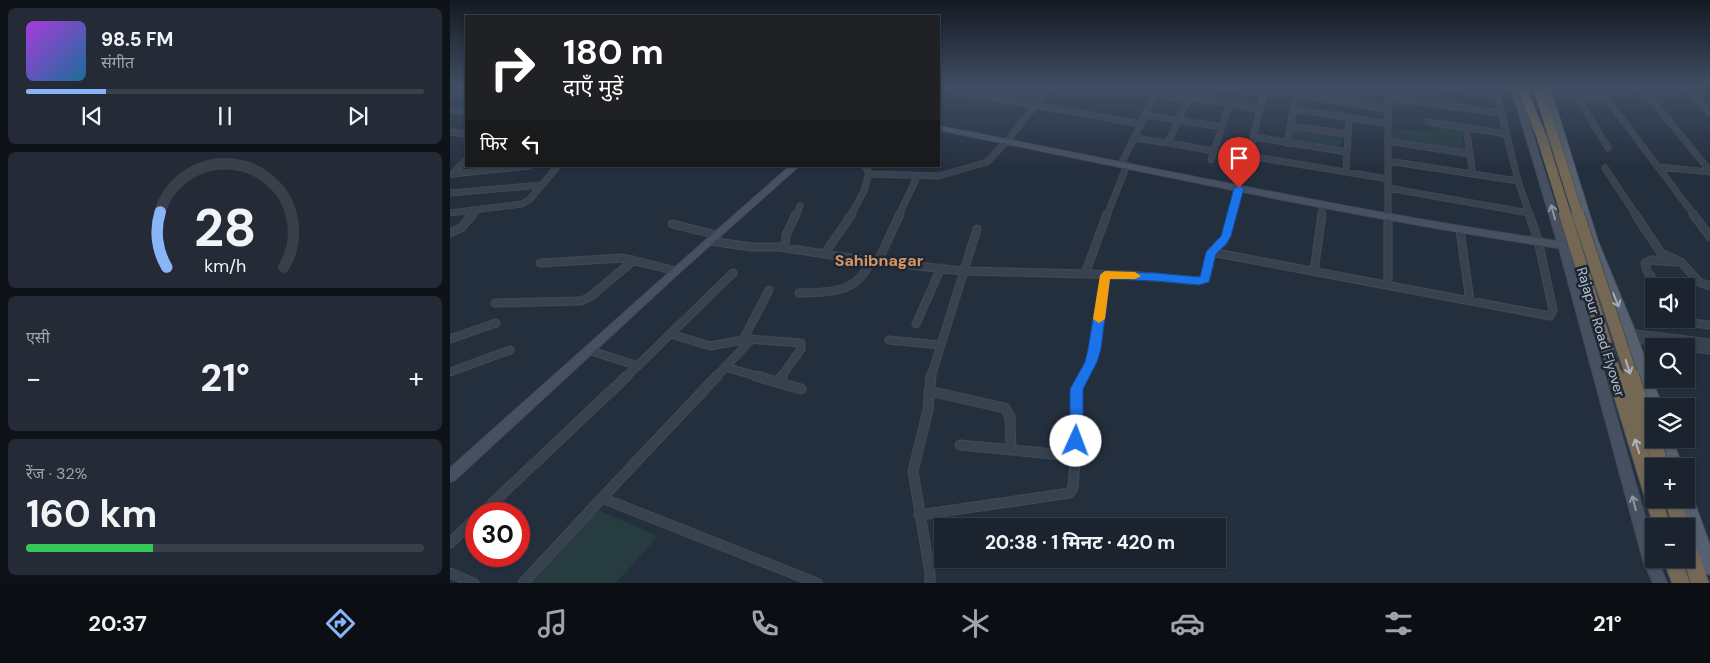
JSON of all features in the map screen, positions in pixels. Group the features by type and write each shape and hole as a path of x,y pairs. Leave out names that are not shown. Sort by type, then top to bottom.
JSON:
{"highway":[{"name":"Rajapur Road Flyover","path":"1532,114 1542,138 1660,518"},
{"name":"Rajapur Road Flyover","path":"1550,114 1564,172 1658,458"},
{"path":"1675,568 1681,583"},
{"path":"1695,568 1700,583"}],"main road":[{"path":"1552,114 1597,250 1652,398"},
{"path":"1689,508 1710,567"}],"street":[{"path":"869,174 917,177 951,174 987,162 1029,114"},
{"path":"1087,114 1141,124"},
{"path":"1168,143 1180,114"},
{"path":"1211,160 1226,114"},
{"path":"1246,167 1259,114"},
{"path":"1287,142 1292,114"},
{"path":"1325,114 1388,124"},
{"path":"1388,114 1388,285"},
{"path":"1211,252 1314,270 1546,316 1553,313 1538,240 1518,181 1502,114"},
{"path":"1522,114 1562,245 1650,560 1660,583"},
{"path":"1587,114 1608,148"},
{"path":"1619,114 1710,237"},
{"path":"1662,114 1710,172"},
{"path":"1085,274 1094,244 1124,164 1145,115 1222,127"},
{"path":"1346,172 1349,118"},
{"path":"1428,122 1507,134"},
{"path":"1290,126 1348,134"},
{"path":"940,128 1460,230 1597,250"},
{"path":"1466,128 1473,174"},
{"path":"450,132 465,134"},
{"path":"1254,137 1347,152"},
{"path":"1134,138 1214,150"},
{"path":"1388,141 1470,154"},
{"path":"1249,156 1388,180"},
{"path":"451,175 465,161"},
{"path":"1388,162 1518,181"},
{"path":"451,175 520,167"},
{"path":"450,213 522,204 529,200 557,167"},
{"path":"450,476 794,167"},
{"path":"865,167 869,174"},
{"path":"1658,167 1710,172"},
{"path":"1605,168 1661,253 1681,262 1699,282 1710,286"},
{"path":"825,254 850,216 869,174"},
{"path":"799,293 832,291 852,284 864,275 874,261 917,177"},
{"path":"450,193 542,185"},
{"path":"672,224 713,238 752,247 785,247 874,261 963,271 1138,276 1199,281 1207,276 1211,252 1224,241 1239,188"},
{"path":"1388,188 1529,213"},
{"path":"1314,270 1323,204"},
{"path":"785,247 786,235 800,206"},
{"path":"450,233 461,228 476,210"},
{"path":"930,583 930,573 913,471 928,410 931,375 977,229"},
{"path":"1460,230 1470,301"},
{"path":"540,263 616,258 634,260 676,271"},
{"path":"495,303 581,301 590,297 634,260"},
{"path":"1651,278 1645,263 1650,260 1681,262"},
{"path":"916,324 941,268"},
{"path":"494,502 638,366 733,273"},
{"path":"919,515 1067,495 1071,492 1078,426 1077,389 1091,362 1105,275"},
{"path":"743,340 768,290"},
{"path":"450,338 496,323"},
{"path":"1695,323 1710,325"},
{"path":"1586,329 1645,338"},
{"path":"671,334 706,345 752,339 794,342 802,345 778,382"},
{"path":"1627,335 1710,343"},
{"path":"522,583 752,339"},
{"path":"889,340 940,344"},
{"path":"1695,348 1710,350"},
{"path":"450,372 510,350"},
{"path":"588,350 638,366"},
{"path":"725,367 801,389"},
{"path":"929,390 1005,408 1010,417 1011,450"},
{"path":"960,445 1075,456"},
{"path":"602,498 817,583"},
{"path":"450,543 465,529"},
{"path":"450,573 474,583"}],"green space":[{"path":"1443,126 1461,128 1464,151 1392,140 1393,128 1426,132"},
{"path":"1292,127 1342,134 1340,149 1290,142"},
{"path":"596,509 658,536 616,583 530,583"}],"slow traffic":[{"path":"1099,319 1105,275 1135,276"}],"district":[{"name":"Sahibnagar","path":"879,260"}],"route":[{"path":"1076,441 1078,426 1077,389 1091,362 1105,275 1129,275 1199,281 1205,279 1211,252 1224,241 1226,236 1239,188"}]}
